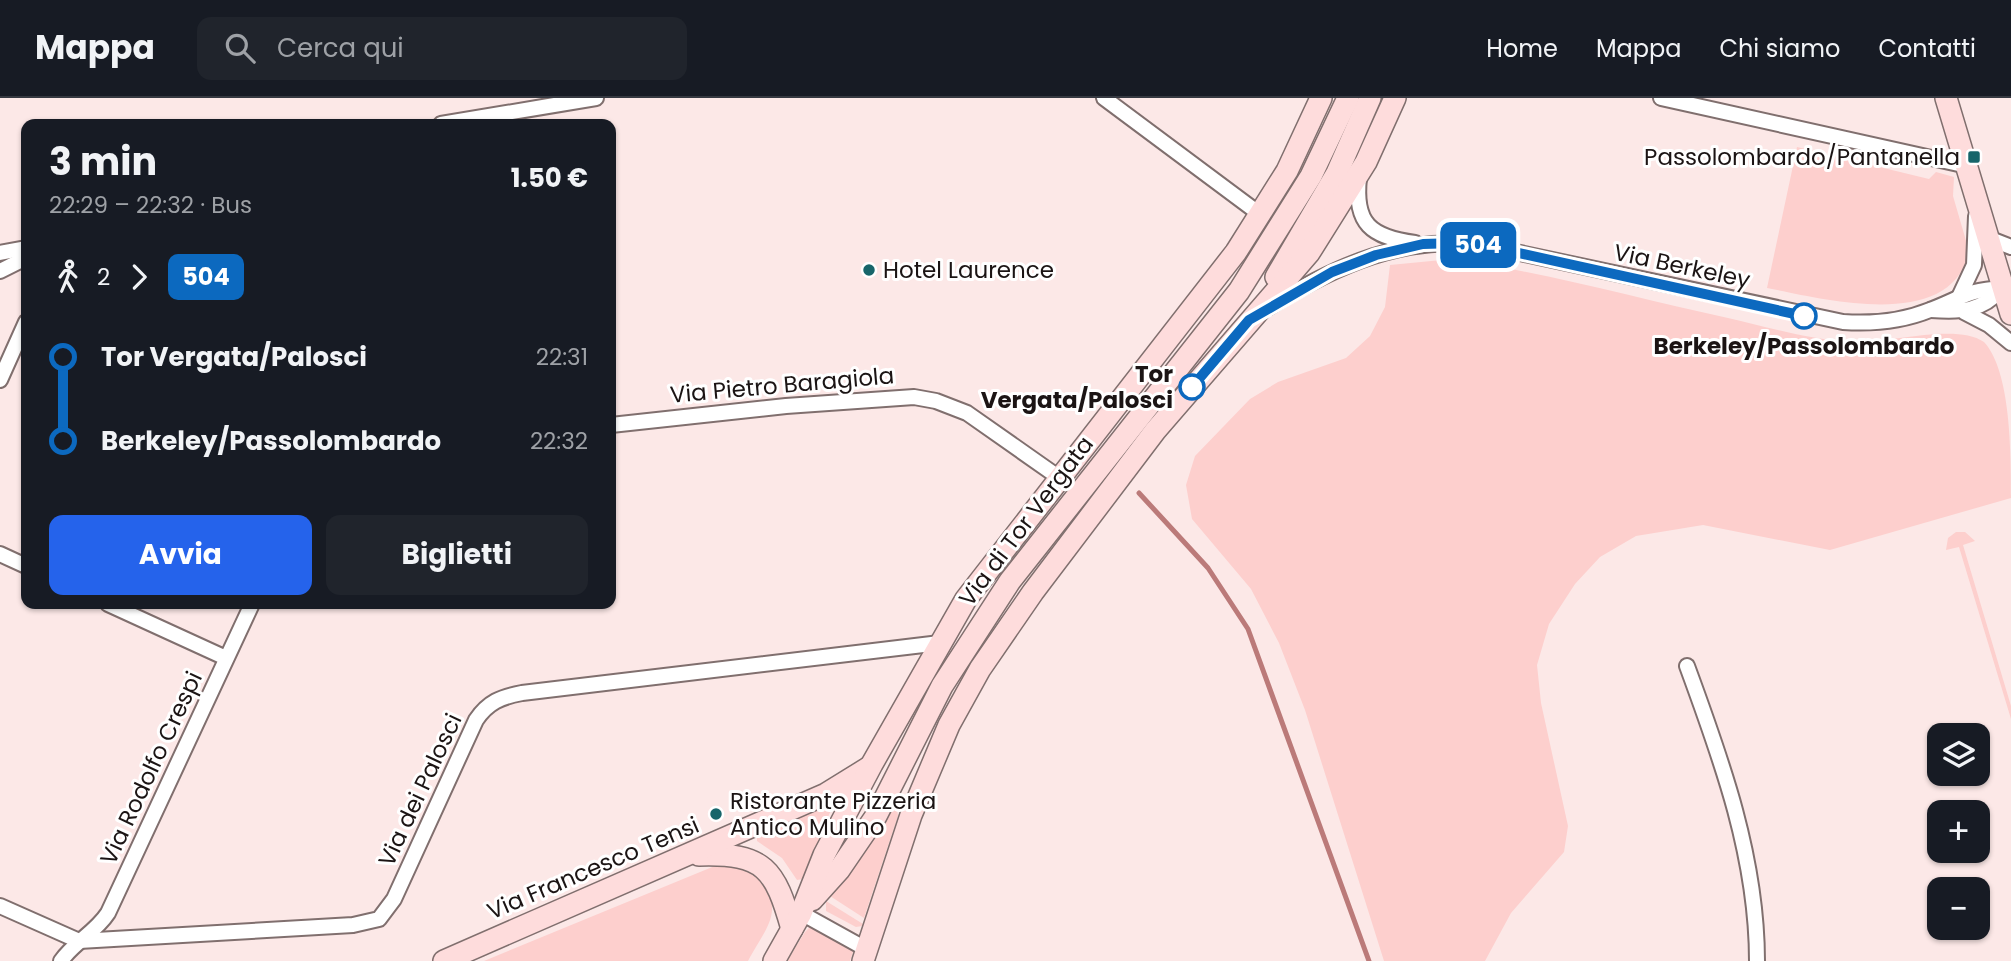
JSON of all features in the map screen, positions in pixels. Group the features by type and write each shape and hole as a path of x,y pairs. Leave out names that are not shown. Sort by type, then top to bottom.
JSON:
{"main road":[{"name":"Via di Tor Vergata","path":"774,961 797,921 824,855 940,643 989,567 1192,311 1261,215 1294,158 1321,98"},
{"name":"Via di Tor Vergata","path":"797,921 838,870 876,816 942,686 1010,581 1239,291 1311,176 1348,98"},
{"name":"Via di Tor Vergata","path":"1249,320 1338,173 1370,98"},
{"name":"Via di Tor Vergata","path":"864,955 911,815 949,726 980,669 1117,481 1249,320 1309,254 1359,174 1395,98"},
{"path":"1945,98 2011,314"},
{"name":"Via Francesco Tensi","path":"444,961 836,789 872,764"},
{"path":"690,855 733,855 762,864 779,886 797,921"}],"street":[{"path":"470,119 596,98"},
{"path":"1104,98 1261,215"},
{"path":"1661,98 1963,164"},
{"name":"Via Berkeley","path":"1359,174 1357,205 1365,224 1383,235 1423,244"},
{"path":"1960,295 1970,276 1976,254 1976,204"},
{"path":"1988,239 2011,247"},
{"name":"Via Berkeley","path":"1249,320 1332,272 1376,255 1423,244 1487,246 1833,321 1886,321 1931,310 1960,295 2003,288"},
{"path":"0,253 21,249"},
{"path":"0,271 21,260"},
{"path":"1964,312 1980,307 2003,288"},
{"name":"Via Berkeley","path":"1931,310 1964,312"},
{"path":"1964,312 1989,325 2011,343"},
{"path":"0,380 21,334"},
{"path":"12,356 21,360"},
{"name":"Via Pietro Baragiola","path":"616,424 904,397 946,404 967,413 1060,479"},
{"path":"0,554 21,564"},
{"path":"119,609 226,658"},
{"name":"Via Rodolfo Crespi","path":"61,961 79,942 98,928 108,914 250,609"},
{"name":"Via dei Palosci","path":"79,942 353,925 379,919 394,899 476,720 485,708 497,699 522,693 940,643"},
{"path":"1687,666 1722,763 1744,845 1754,904 1756,961"},
{"path":"0,906 79,942"},
{"path":"797,921 864,955"}],"shaded area":[{"path":"1797,147 1929,179 1936,172 1954,177 1953,196 1969,251 1958,277 1938,293 1913,302 1883,304 1851,303 1767,288"},
{"path":"1452,259 1556,278 1817,338 1863,342 1938,334 1971,336 1984,342 2000,372 2008,414 2011,498 1830,550 1703,525 1636,536 1600,557 1575,584 1549,624 1537,665 1541,703 1568,826 1564,852 1511,913 1485,961 1384,961 1305,710 1279,643 1251,589 1192,519 1186,485 1195,456 1250,399 1278,382 1346,358 1370,336 1385,307 1390,265"},
{"path":"1956,532 1965,532 1975,541 1963,545 2011,706 2011,719 1959,547 1946,550 1948,538"},
{"path":"825,807 831,810 803,879 797,880 782,858 757,841 757,836"},
{"path":"897,809 898,816 864,918 830,896 890,810"},
{"path":"722,863 762,874 768,888 772,910 770,919 748,961 484,961"},
{"path":"826,901 863,924 862,926 856,927 826,911"},
{"path":"811,926 854,949 850,961 787,961"}],"waterway":[{"path":"1139,493 1208,568 1248,629 1369,961"}],"bus line":[{"name":"504","path":"1192,387 1249,320 1308,283 1363,259 1423,244 1466,243 1487,246 1804,316"}],"place":[{"name":"Passolombardo/Pantanella","path":"1974,157"},
{"name":"Hotel Laurence","path":"869,270"},
{"name":"Berkeley/Passolombardo","path":"1804,316"},
{"name":"Tor Vergata/Palosci","path":"1192,387"},
{"name":"Ristorante Pizzeria Antico Mulino","path":"716,814"}]}
